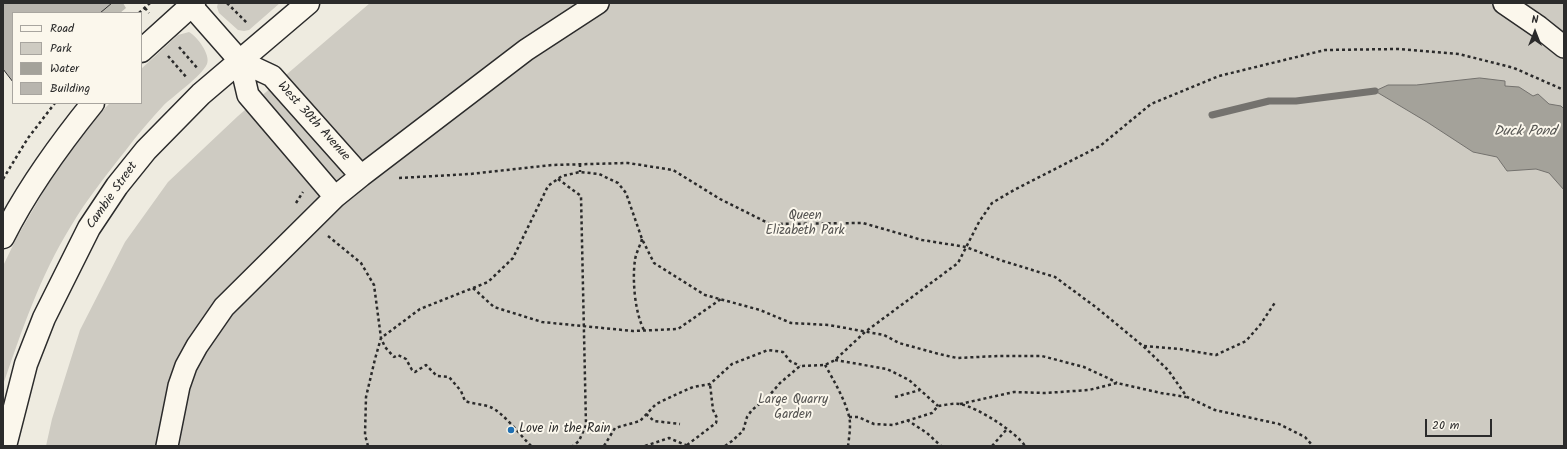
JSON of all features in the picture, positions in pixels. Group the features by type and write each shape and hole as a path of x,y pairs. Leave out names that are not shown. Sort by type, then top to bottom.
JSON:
{"main road":[{"name":"Cambie Street","path":"4,446 26,364 44,318 89,228 117,186 146,150 201,94 308,3"},
{"path":"142,51 191,4"},
{"path":"3,237 8,215 43,170 73,127 92,104"}],"street":[{"path":"167,446 180,386 186,366 197,346 224,307 335,197 526,50 598,3"},
{"path":"1504,3 1539,27 1564,47"},
{"name":"West 30th Avenue","path":"191,4 240,61 272,76 361,176"},
{"name":"West 30th Avenue","path":"240,61 248,95 335,197"}],"path":[{"path":"140,12 150,3"},
{"path":"227,3 251,27"},
{"path":"145,8 148,12"},
{"path":"178,45 200,72"},
{"path":"604,446 615,428 640,421 656,404 693,387 710,384 732,364 768,350 782,352 790,361 800,366 825,365 835,360 865,332 958,263 978,222 992,203 1014,190 1100,146 1151,104 1219,76 1325,50 1399,49 1459,54 1514,68 1564,90"},
{"path":"168,55 190,82"},
{"path":"3,179 28,138 54,104"},
{"path":"398,178 470,174 552,165 628,163 672,170 720,199 770,224 863,223 922,240 966,247 1000,260 1055,277 1143,346 1168,370 1187,397"},
{"path":"580,164 580,172"},
{"path":"368,446 365,435 366,397 381,338 420,309 488,282 513,258 548,186 562,176 580,172 599,174 618,183 626,193 642,239 654,263 706,294 760,310 791,323 829,325 884,335 899,343 957,358 1042,356 1084,367 1117,383 1187,397 1215,410 1279,424 1305,437 1313,446"},
{"path":"558,179 581,196 586,425 578,441 573,446"},
{"path":"328,236 361,263 374,284 381,338 385,347 394,357 398,355 406,359 412,370 416,372 426,365 437,376 449,377 461,392 465,401 490,407 500,413 531,446"},
{"path":"642,239 635,260 635,297 640,322 644,330"},
{"path":"473,288 494,308 542,322 633,331 678,329 721,299"},
{"path":"1143,346 1180,349 1216,355 1246,341 1260,325 1276,301"},
{"path":"835,360 887,368 909,380 938,406"},
{"path":"825,365 836,383 849,417 850,423 848,446"},
{"path":"725,446 743,431 747,417 752,410 768,397 780,383 800,366"},
{"path":"849,417 858,417 874,424 893,425 907,419 932,413 938,406 960,404 1014,392 1045,393 1088,390 1117,383"},
{"path":"645,446 669,438 688,445 716,423 717,418 713,410 710,384"},
{"path":"895,397 920,390"},
{"path":"960,404 986,414 1022,441 1025,446"},
{"path":"646,414 654,421 680,424"},
{"path":"907,419 927,433 941,446"},
{"path":"992,446 1007,429"}],"green space":[{"path":"218,3 280,3 249,30 244,31 238,30 219,13 217,7"},
{"name":"Queen Elizabeth Park","path":"370,3 1564,3 1564,446 46,446 52,419 80,330 125,242 168,182 238,116"},
{"path":"189,32 196,37 205,51 208,60 207,64 187,86 163,106 144,128 97,187 77,216 50,264 32,304 3,385 3,266 17,237 45,189 72,148 105,108 109,104 142,104 142,68 178,35"}],"water":[{"name":"Duck Pond","path":"1480,78 1505,81 1505,86 1519,87 1533,96 1538,94 1549,104 1561,106 1564,109 1564,190 1549,173 1536,169 1507,171 1497,157 1473,152 1375,91 1388,85 1416,85"}],"building":[{"path":"3,3 112,3 101,12 12,12 12,81 3,69"}],"waterway":[{"path":"1212,115 1269,101 1296,101 1375,91"}],"place":[{"name":"Love in the Rain","path":"511,430"}],"park label":[{"name":"Large Quarry Garden","path":"793,408"}]}
